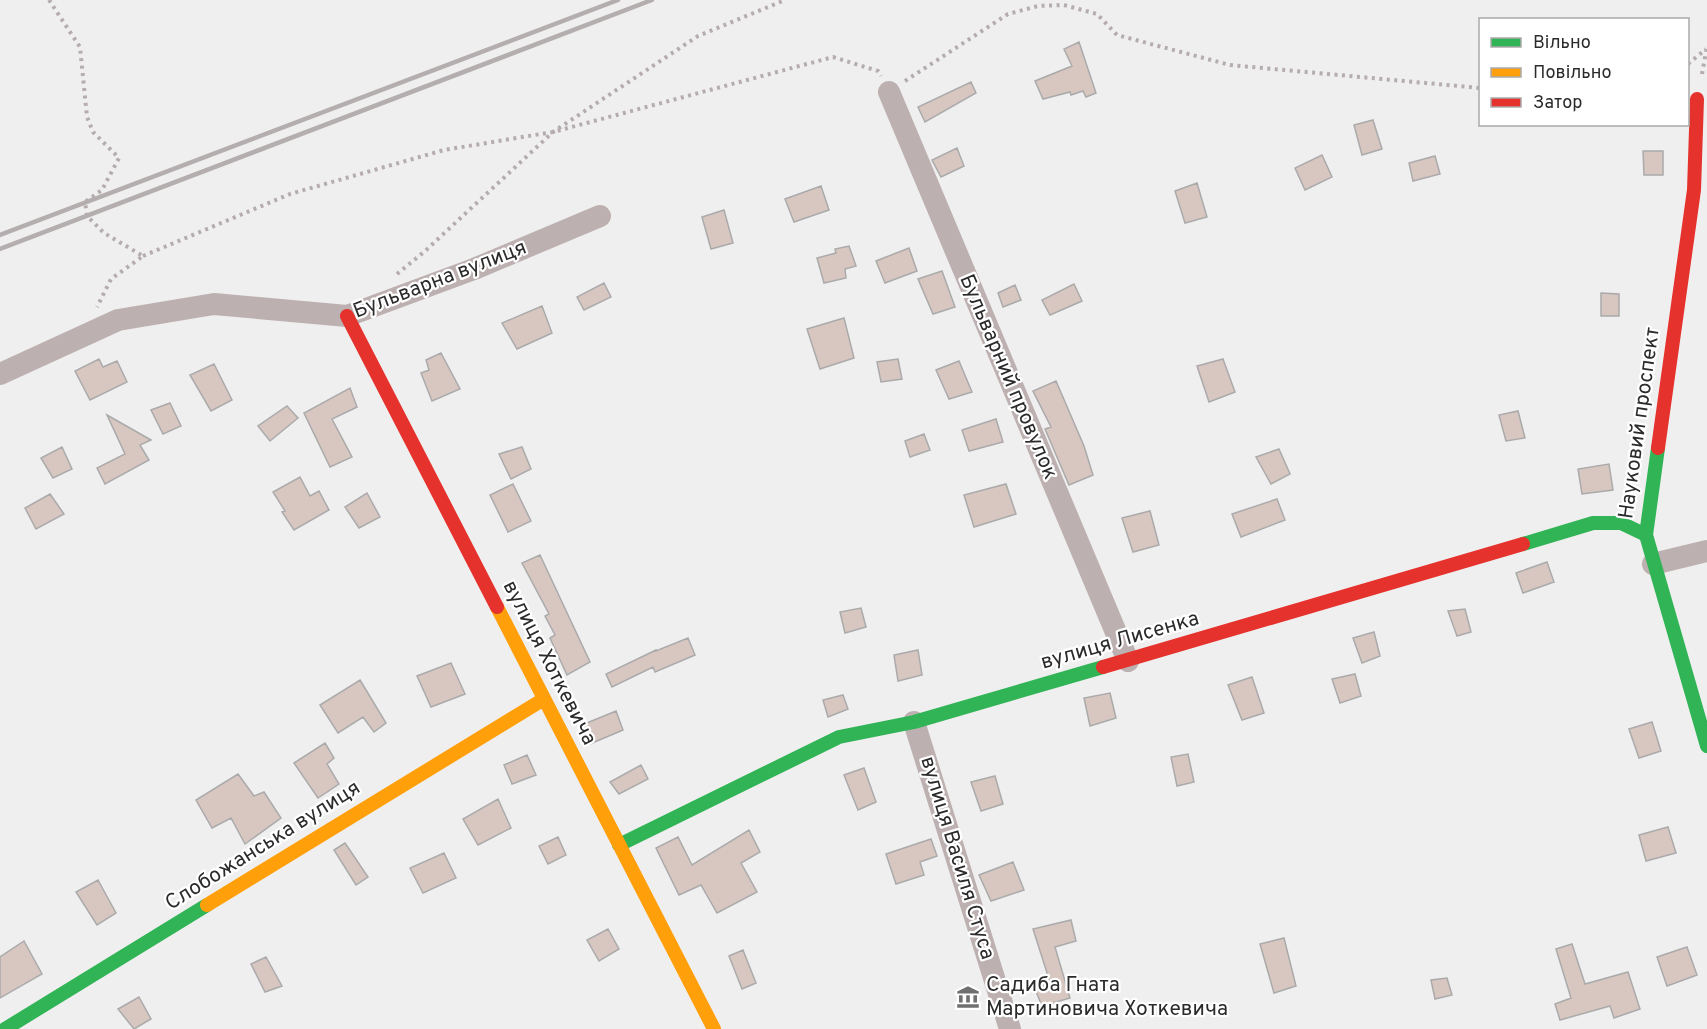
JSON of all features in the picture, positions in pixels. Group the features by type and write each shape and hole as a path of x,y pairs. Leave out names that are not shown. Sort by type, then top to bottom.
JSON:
{"street":[{"name":"Бульварний провулок","path":"889,92 1128,661"},
{"name":"Науковий проспект","path":"1697,99 1694,190 1646,535 1707,746"},
{"name":"Бульварна вулиця","path":"0,374 118,320 214,304 347,316 474,269 600,216"},
{"name":"вулиця Хоткевича","path":"347,316 714,1029"},
{"name":"вулиця Лисенка","path":"620,845 839,737 914,722 1593,523 1621,523 1646,535"},
{"path":"1653,564 1707,551"},
{"name":"Слобожанська вулиця","path":"5,1029 544,699"},
{"name":"вулиця Василя Стуса","path":"914,722 1010,1029"}],"path":[{"path":"49,0 80,47 87,117 93,132 119,158 102,189 85,202 87,216 104,233 143,256"},
{"path":"390,281 553,132 698,36 785,0"},
{"path":"85,335 91,317 111,279 143,256 290,194 444,150 553,132 832,57 878,72 889,92 1008,14 1038,6 1064,5 1097,14 1117,35 1230,65 1479,88"},
{"path":"1689,63 1707,48"}],"building":[{"path":"1079,42 1096,93 1086,97 1083,91 1071,95 1070,92 1043,99 1035,81 1072,66 1064,49"},
{"path":"971,82 976,93 925,122 918,107"},
{"path":"1373,120 1382,149 1362,155 1354,125"},
{"path":"957,148 964,166 941,177 932,160"},
{"path":"1643,151 1663,151 1663,175 1644,175"},
{"path":"1322,155 1332,177 1305,190 1295,168"},
{"path":"1435,156 1440,174 1413,181 1409,163"},
{"path":"1197,183 1207,217 1185,223 1175,191"},
{"path":"821,186 829,210 794,222 785,199"},
{"path":"724,210 733,243 711,249 702,217"},
{"path":"849,246 856,266 845,269 846,278 824,283 817,258 836,253 835,249"},
{"path":"909,248 917,271 885,283 876,261"},
{"path":"942,271 955,307 933,314 918,279"},
{"path":"604,283 611,297 584,310 577,297"},
{"path":"1074,284 1082,301 1050,315 1042,300"},
{"path":"1015,285 1021,300 1003,307 998,293"},
{"path":"1601,293 1619,294 1619,316 1601,316"},
{"path":"542,306 552,333 517,349 502,323"},
{"path":"844,318 854,358 820,369 807,329"},
{"path":"441,353 460,389 432,401 421,373 429,370 426,360"},
{"path":"99,359 103,367 117,361 127,382 90,400 75,371"},
{"path":"898,359 902,379 881,382 877,362"},
{"path":"1223,359 1235,392 1209,402 1197,366"},
{"path":"959,361 972,392 949,399 936,370"},
{"path":"214,364 232,400 211,411 190,375"},
{"path":"1056,381 1084,446 1093,475 1069,485 1045,429 1051,427 1033,391"},
{"path":"350,388 357,407 332,419 352,457 330,467 304,413"},
{"path":"170,403 181,426 163,434 151,410"},
{"path":"287,406 298,418 270,441 258,426"},
{"path":"1518,411 1525,438 1506,441 1499,415"},
{"path":"107,415 151,440 140,445 149,460 105,484 97,468 125,454"},
{"path":"996,419 1003,442 969,451 962,430"},
{"path":"924,434 930,450 910,457 905,441"},
{"path":"62,447 72,469 53,478 41,458"},
{"path":"522,447 531,469 511,479 499,454"},
{"path":"1279,449 1290,474 1271,484 1256,457"},
{"path":"1609,464 1613,490 1582,494 1578,469"},
{"path":"300,477 310,496 319,491 329,510 294,530 273,492"},
{"path":"513,484 531,521 508,532 490,495"},
{"path":"1006,484 1016,514 974,527 964,495"},
{"path":"367,493 380,517 359,528 345,507"},
{"path":"50,494 64,514 36,529 25,508"},
{"path":"1277,499 1285,520 1241,537 1232,514"},
{"path":"1150,511 1159,545 1133,552 1122,518"},
{"path":"540,555 590,662 567,675 550,638 555,635 545,616 549,614 522,563"},
{"path":"1547,562 1554,582 1523,593 1516,573"},
{"path":"861,608 866,627 845,633 840,612"},
{"path":"1465,609 1471,632 1457,636 1448,611"},
{"path":"1374,632 1380,656 1362,663 1353,638"},
{"path":"688,638 695,655 655,672 653,667 612,687 606,674 656,650"},
{"path":"918,650 922,675 898,681 894,655"},
{"path":"451,663 465,694 431,707 417,676"},
{"path":"1355,674 1361,696 1340,703 1332,679"},
{"path":"1252,677 1264,713 1242,720 1228,685"},
{"path":"360,680 386,723 374,732 363,717 338,733 320,705"},
{"path":"1110,693 1116,718 1090,726 1084,698"},
{"path":"843,695 848,709 828,717 823,700"},
{"path":"616,711 623,730 590,744 582,725"},
{"path":"1652,722 1661,751 1639,758 1629,729"},
{"path":"325,743 334,758 327,764 339,784 318,798 294,763"},
{"path":"1188,754 1194,782 1177,786 1171,757"},
{"path":"527,755 536,775 512,784 504,765"},
{"path":"641,765 648,779 619,794 610,782"},
{"path":"864,768 876,802 858,810 844,775"},
{"path":"238,774 254,796 264,792 281,818 245,844 231,818 212,828 196,800"},
{"path":"995,776 1003,804 981,811 971,782"},
{"path":"498,799 511,828 478,845 463,819"},
{"path":"1668,827 1676,853 1646,861 1639,835"},
{"path":"749,830 760,852 741,863 757,892 717,913 701,885 679,895 656,848 678,837 692,865"},
{"path":"558,837 566,855 548,864 539,846"},
{"path":"931,839 937,856 920,862 924,875 896,884 886,854"},
{"path":"345,843 368,877 356,885 334,850"},
{"path":"444,853 456,878 423,893 410,868"},
{"path":"1013,862 1024,890 991,901 979,875"},
{"path":"98,880 116,913 97,925 76,892"},
{"path":"1071,920 1076,941 1055,947 1070,998 1042,1006 1033,984 1049,979 1033,929"},
{"path":"608,929 619,949 599,961 587,940"},
{"path":"1284,938 1296,986 1274,993 1260,944"},
{"path":"24,941 42,974 0,998 0,957"},
{"path":"1572,944 1585,984 1628,972 1640,1009 1614,1018 1610,1006 1560,1020 1555,1004 1571,998 1556,949"},
{"path":"1687,947 1697,975 1667,986 1657,957"},
{"path":"743,950 756,983 742,989 729,956"},
{"path":"266,957 282,986 265,992 251,964"},
{"path":"1447,978 1452,995 1435,999 1431,980"},
{"path":"139,997 151,1019 134,1029 118,1009"}],"railway":[{"path":"0,235 618,0"},
{"path":"0,249 652,0"}],"traffic: fast":[{"path":"1658,448 1646,535 1707,746"},
{"path":"1523,544 1593,523 1621,523 1646,535"},
{"path":"619,845 839,737 914,722 1103,667"},
{"path":"5,1029 207,905"}],"traffic: slow":[{"path":"497,607 714,1029"},
{"path":"207,905 544,699"}],"traffic: jam":[{"path":"1658,448 1694,190 1697,99"},
{"path":"347,316 497,607"},
{"path":"1103,667 1523,544"}],"place":[{"name":"Садиба Гната Мартиновича Хоткевича","path":"968,997"}]}
